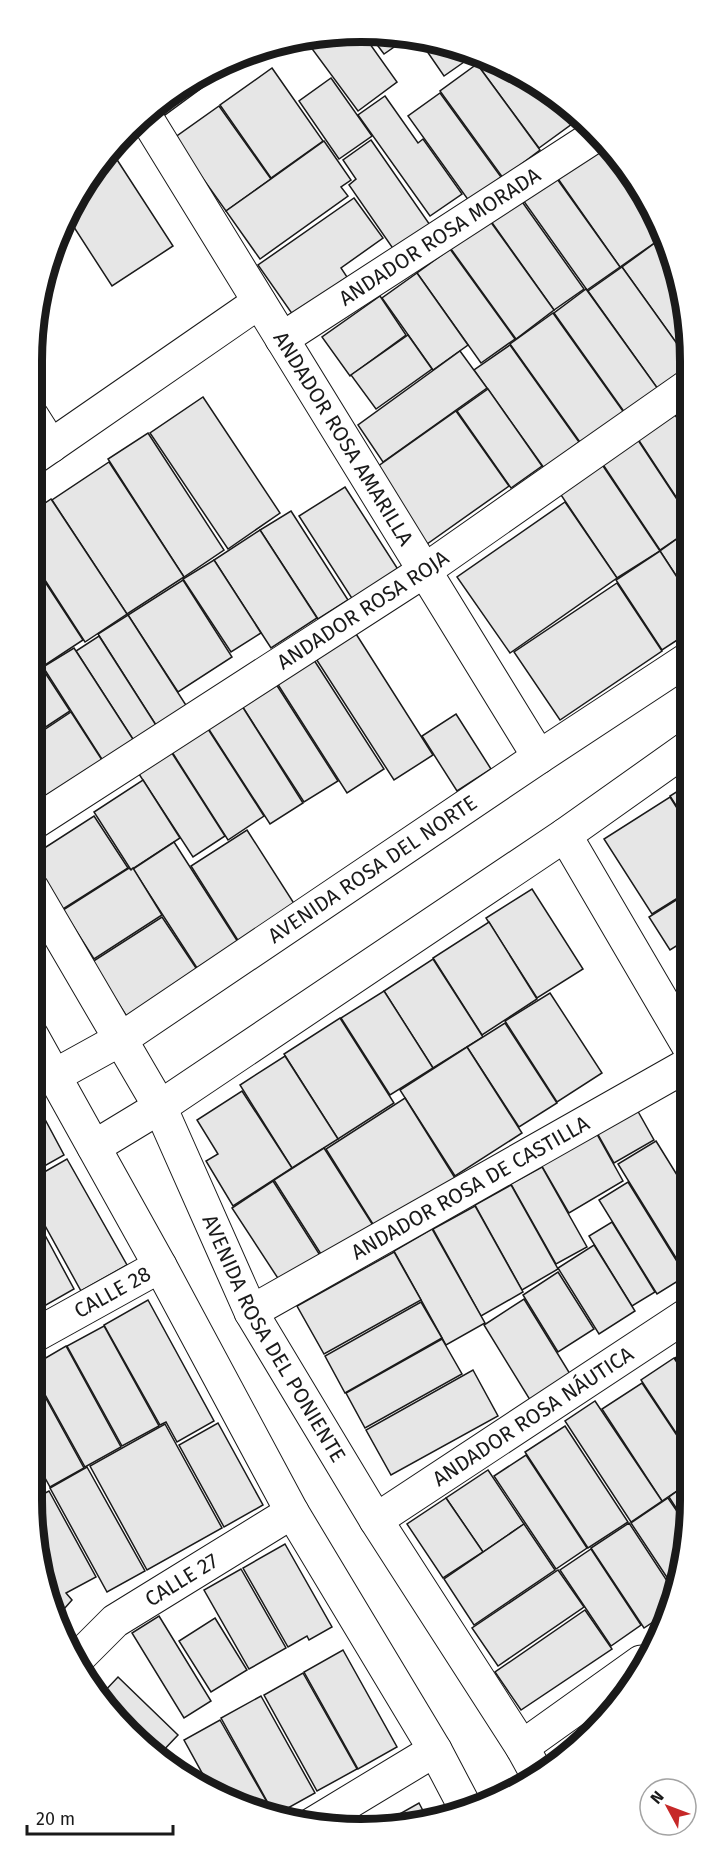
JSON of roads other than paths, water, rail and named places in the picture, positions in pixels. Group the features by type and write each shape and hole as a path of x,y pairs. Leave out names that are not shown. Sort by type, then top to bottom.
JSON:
{"street":[{"name":"ANDADOR ROSA AMARILLA","path":"149,123 539,757"},
{"name":"ANDADOR ROSA MORADA","path":"282,339 590,139"},
{"path":"42,452 259,302"},
{"name":"ANDADOR ROSA ROJA","path":"42,818 424,571 680,392"},
{"name":"AVENIDA ROSA DEL NORTE","path":"54,1076 121,1040 680,664"},
{"path":"94,1147 160,1107 565,835 680,753"},
{"path":"565,835 680,1032"},
{"name":"AVENIDA ROSA DEL PONIENTE","path":"42,905 160,1107 251,1312 376,1521 533,1768"},
{"path":"42,1054 160,1266 292,1512 435,1750 463,1802"},
{"name":"ANDADOR ROSA DE CASTILLA","path":"251,1312 680,1069"},
{"name":"CALLE 28","path":"42,1331 160,1266"},
{"name":"ANDADOR ROSA NÁUTICA","path":"376,1521 680,1321"},
{"name":"CALLE 27","path":"82,1654 115,1621 292,1512"},
{"path":"522,1747 631,1669"},
{"path":"324,1816 435,1750"}]}
